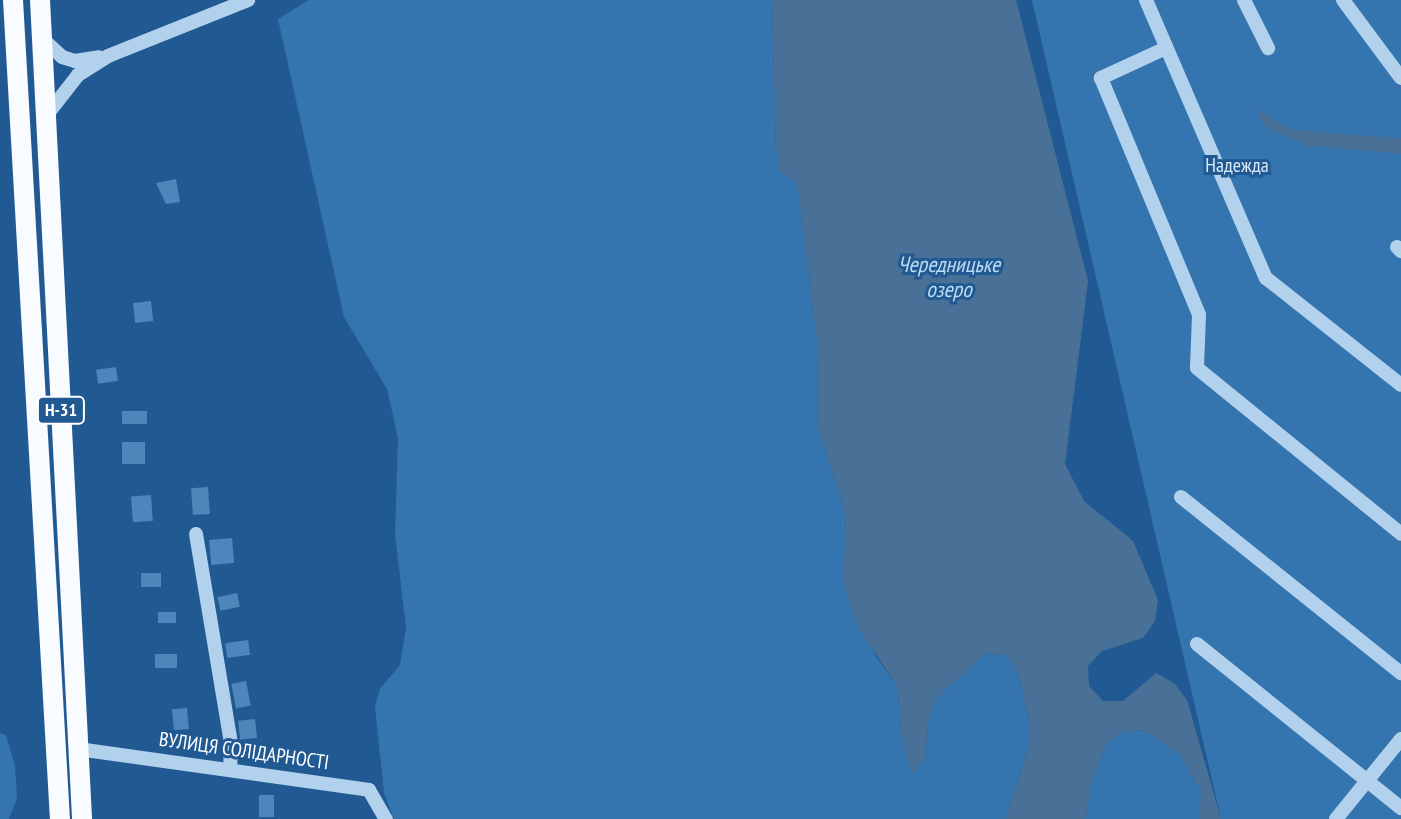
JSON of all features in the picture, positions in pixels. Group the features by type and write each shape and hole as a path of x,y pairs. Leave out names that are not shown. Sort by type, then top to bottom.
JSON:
{"main road":[{"name":"Н-31","path":"13,0 60,819"},
{"name":"Н-31","path":"40,0 82,819"},
{"path":"44,51 50,0"}],"street":[{"path":"46,116 78,75 108,56 248,0"},
{"path":"1146,0 1266,278 1401,385"},
{"path":"1244,0 1268,48"},
{"path":"1343,0 1401,78"},
{"path":"1166,48 1101,78 1195,302 1197,368 1401,534"},
{"path":"44,51 75,61 108,56"},
{"path":"1181,497 1401,673"},
{"path":"196,534 231,744 230,769"},
{"path":"1197,644 1401,808"},
{"path":"1336,819 1401,739"},
{"name":"ВУЛИЦЯ СОЛІДАРНОСТІ","path":"78,749 369,790 386,819"}],"green space":[{"path":"309,0 772,0 776,151 797,182 817,341 818,430 846,515 845,538 875,655 898,687 900,733 913,775 925,758 929,716 938,697 986,653 1007,656 1019,677 1029,720 1029,743 1006,819 394,819 384,793 375,707 380,689 400,665 406,628 395,534 398,438 387,389 344,317 278,19"},
{"name":"Надежда","path":"1032,0 1401,0 1401,819 1221,819"},
{"path":"1143,730 1179,754 1201,791 1202,814 1199,819 1086,819 1090,787 1106,745 1122,732"},
{"path":"0,733 6,735 15,766 17,798 9,819 0,819"}],"water":[{"name":"Чередницьке озеро","path":"772,0 1016,0 1088,281 1065,464 1084,501 1133,541 1158,600 1155,621 1143,638 1102,651 1088,666 1089,686 1103,701 1123,701 1156,673 1174,683 1187,700 1221,819 1199,819 1201,791 1179,754 1143,730 1122,732 1106,745 1090,787 1086,819 1006,819 1029,743 1029,720 1019,677 1007,656 986,653 938,697 929,716 925,758 913,775 900,733 898,687 859,629 843,584 846,515 818,430 817,341 797,183 780,172 776,151"},
{"path":"1255,108 1292,130 1401,138 1401,154 1307,146 1266,128"}],"building":[{"path":"176,179 180,202 166,204 156,183"},
{"path":"151,301 153,321 135,323 133,303"},
{"path":"116,367 118,381 98,384 96,370"},
{"path":"122,411 147,411 147,424 122,424"},
{"path":"122,442 145,442 145,464 122,464"},
{"path":"208,487 210,514 193,515 191,488"},
{"path":"151,495 153,521 133,522 131,496"},
{"path":"232,538 234,563 211,565 209,540"},
{"path":"141,573 161,573 161,587 141,587"},
{"path":"237,593 240,607 220,611 217,597"},
{"path":"158,612 176,612 176,623 158,623"},
{"path":"248,640 250,655 227,658 225,643"},
{"path":"155,654 177,654 177,668 155,668"},
{"path":"246,681 251,706 236,708 231,684"},
{"path":"187,708 189,729 174,730 172,709"},
{"path":"255,719 257,738 240,740 238,721"},
{"path":"259,795 274,795 274,817 259,817"}]}
